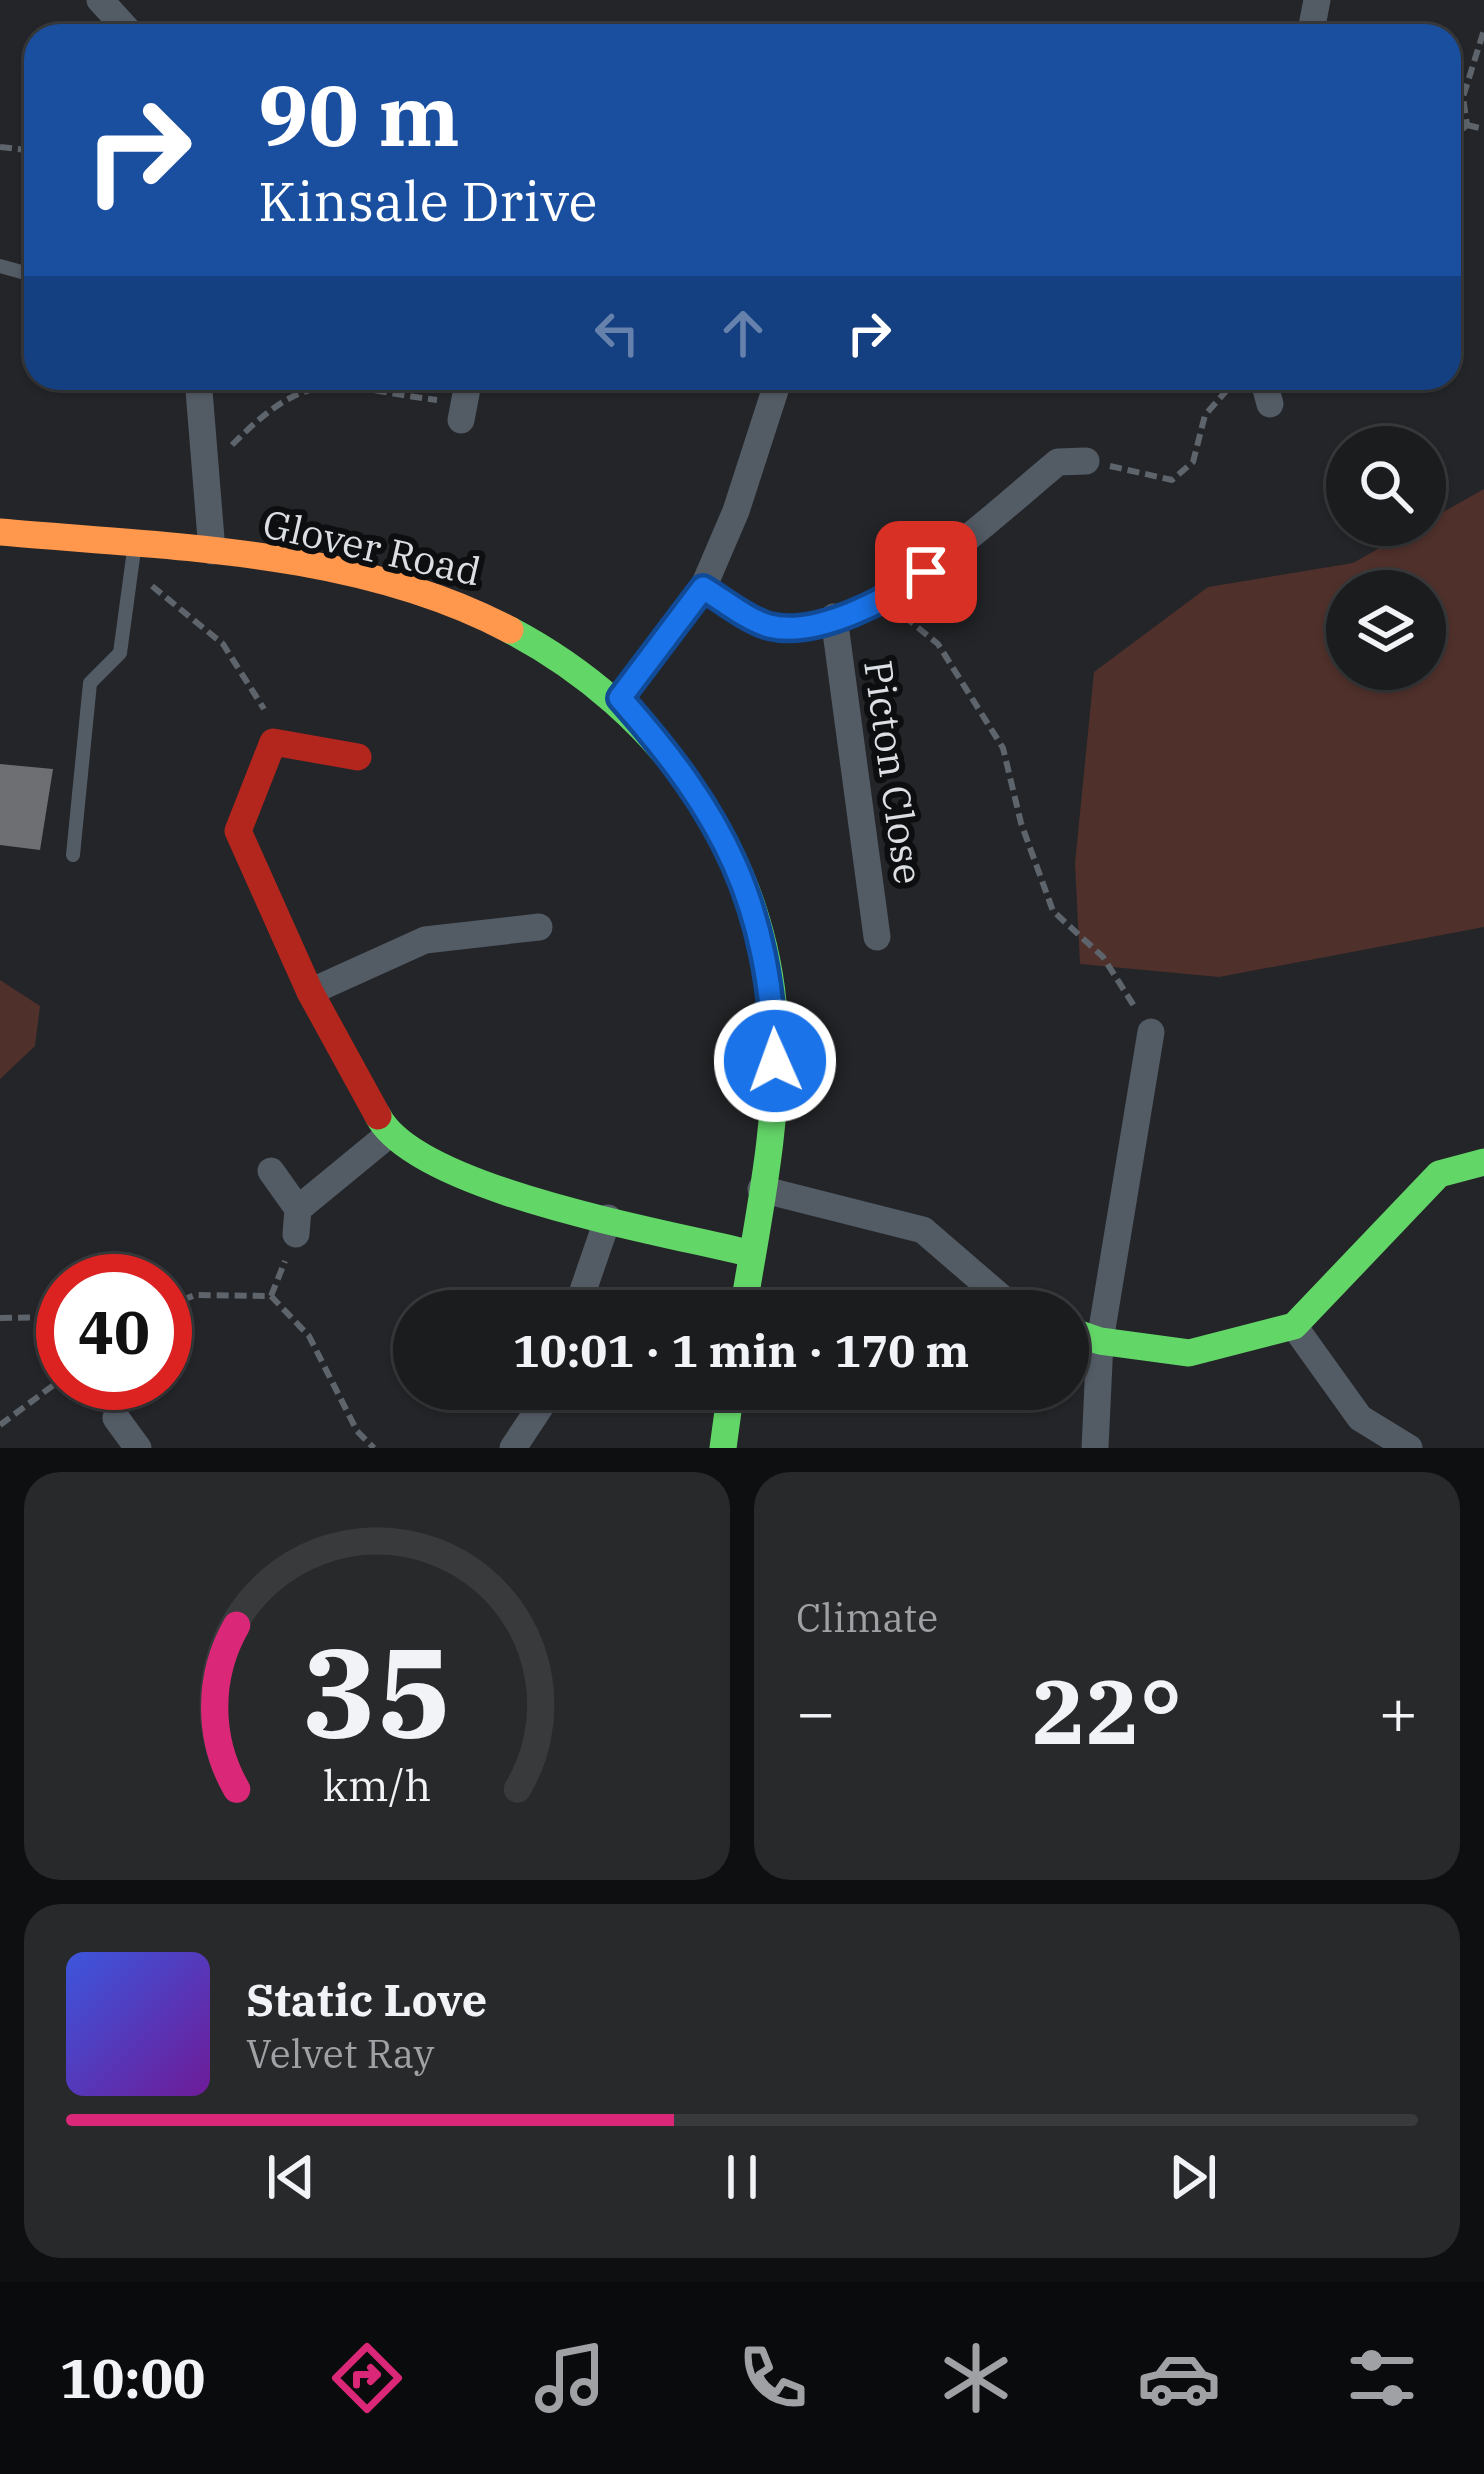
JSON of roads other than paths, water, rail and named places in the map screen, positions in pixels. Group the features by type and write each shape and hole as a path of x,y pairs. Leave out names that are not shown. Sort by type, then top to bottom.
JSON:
{"street":[{"path":"100,0 122,24"},
{"path":"199,390 212,551"},
{"path":"620,698 703,588 736,511 775,390"},
{"path":"703,588 768,626 805,626 834,617 883,598 926,572 1058,462 1086,460"},
{"name":"Glover Road","path":"0,532 212,551 424,591 492,615 620,698 682,768 716,823 760,928 773,993 775,1061 746,1290"},
{"name":"Picton Close","path":"834,617 877,937"},
{"path":"358,757 273,742 238,831 310,992 388,1135 460,1180 752,1254"},
{"path":"310,992 424,940 539,927"},
{"path":"1095,1448 1100,1341 1151,1032"},
{"path":"271,1171 297,1222 388,1135"},
{"path":"1089,1337 1189,1353 1294,1326 1439,1174 1484,1162"},
{"path":"760,1189 923,1230 993,1290"},
{"path":"583,1290 608,1218"},
{"path":"1294,1326 1360,1418 1409,1448"},
{"path":"513,1448 538,1410"},
{"path":"723,1448 728,1410"},
{"path":"116,1418 138,1448"}],"lane":[{"path":"73,855 90,683 120,653 134,544"}]}
